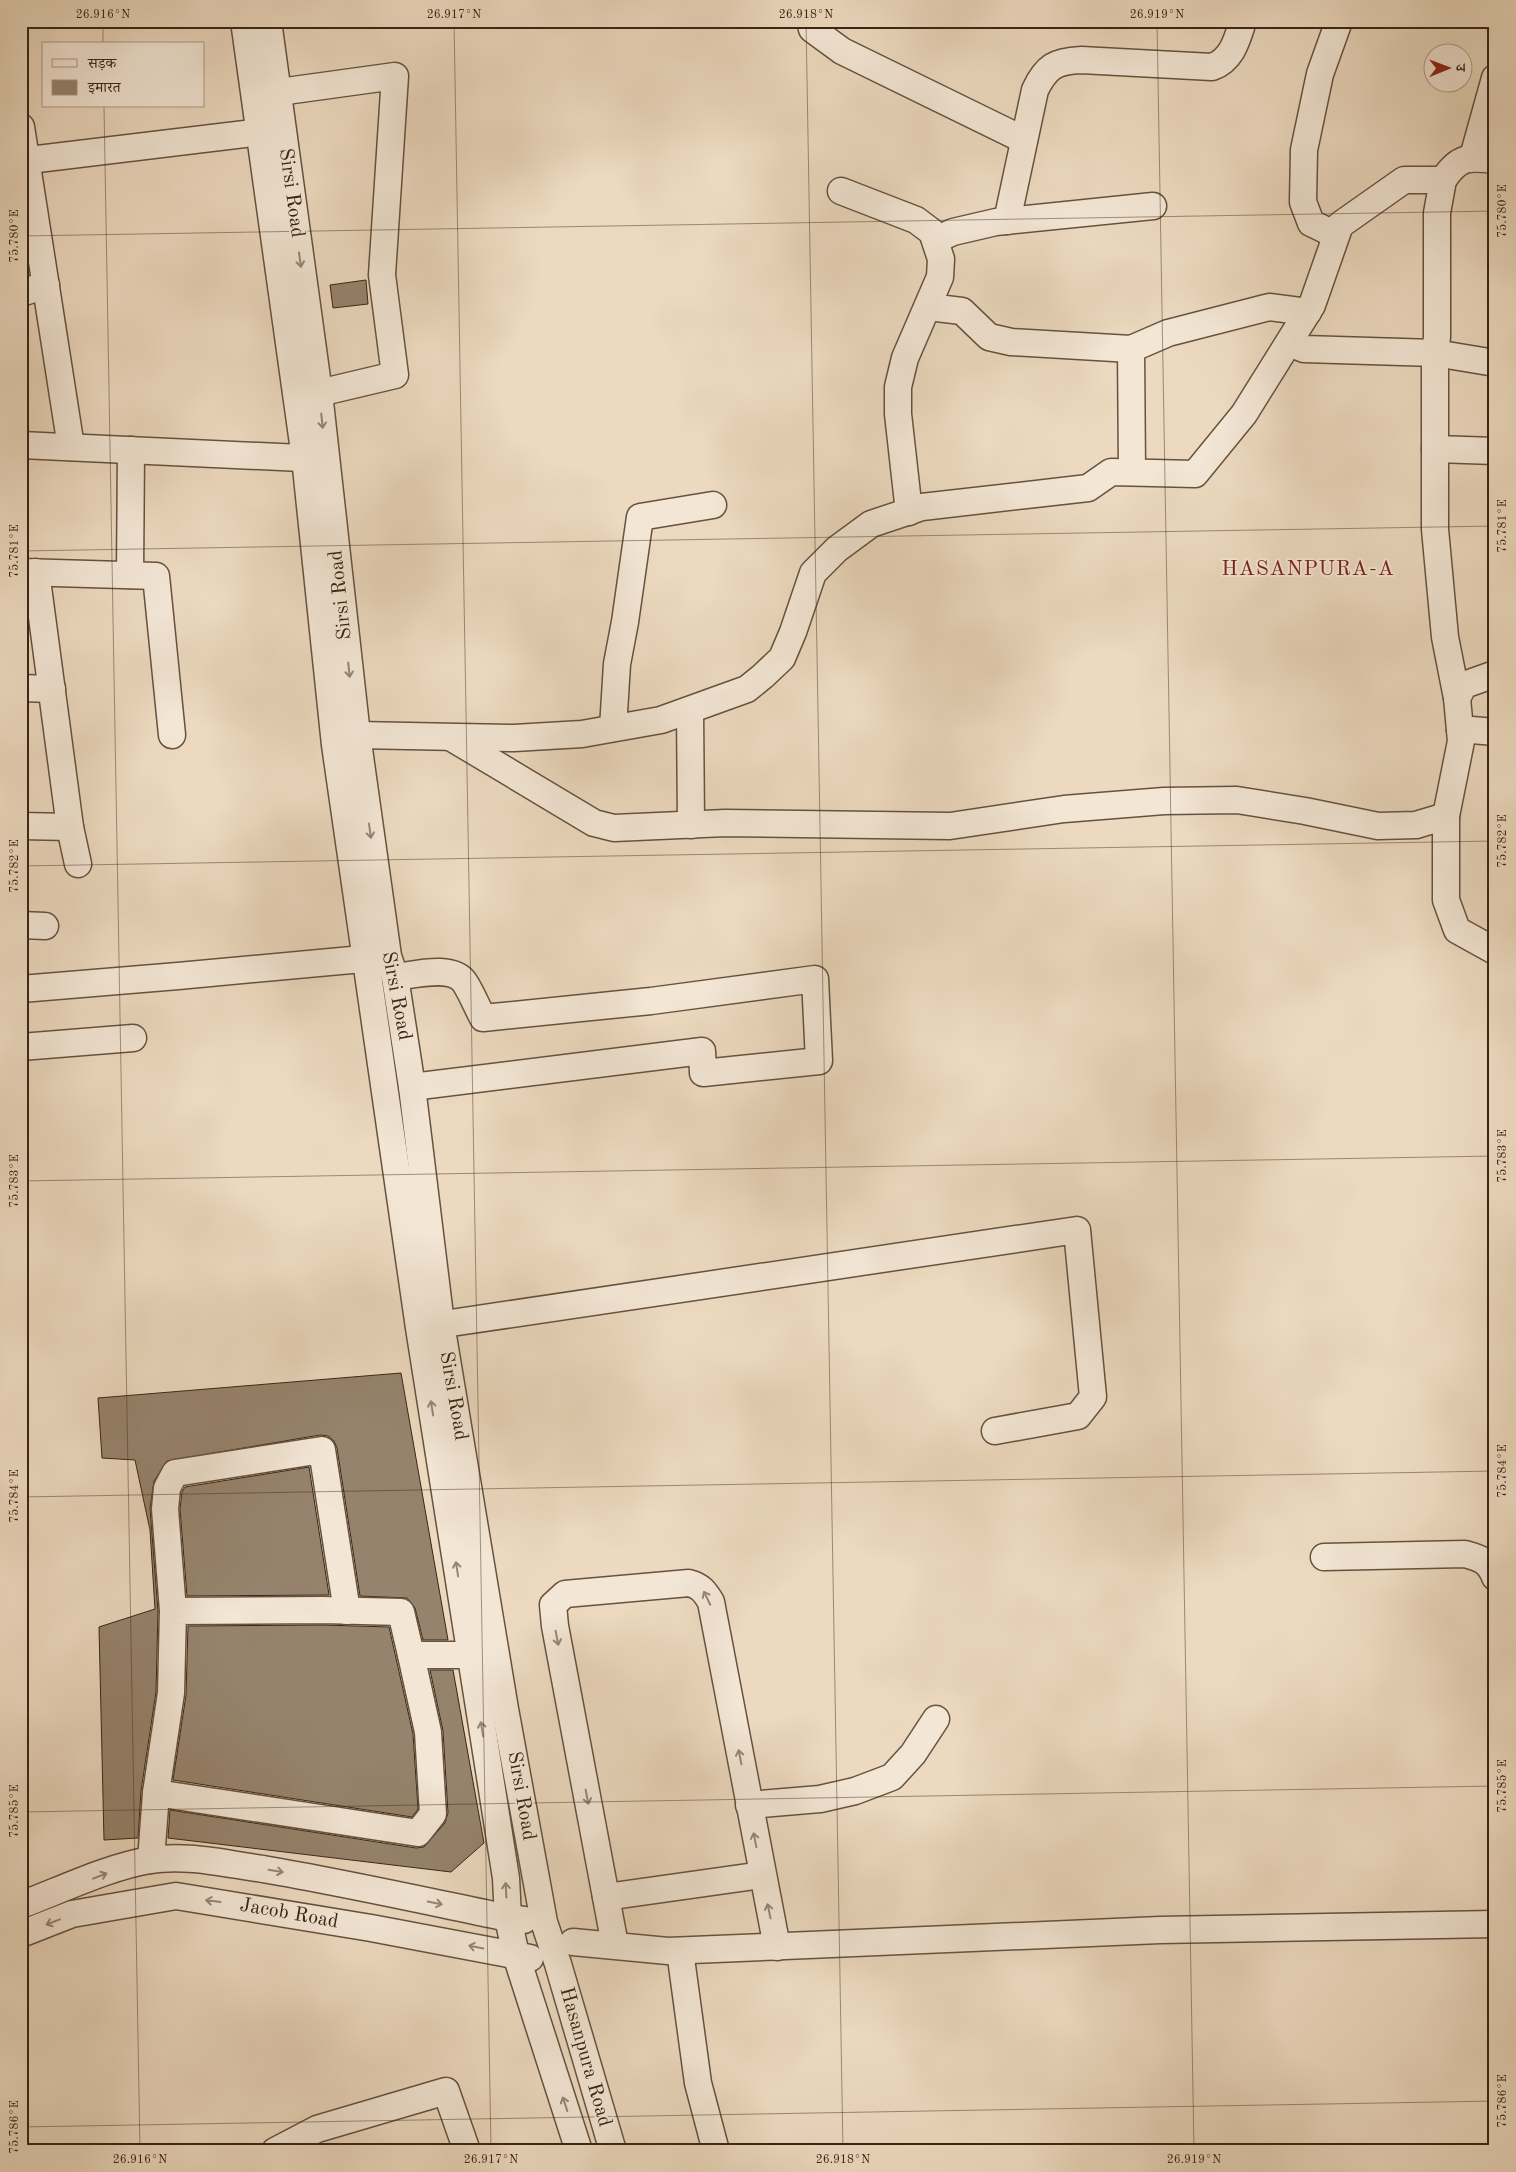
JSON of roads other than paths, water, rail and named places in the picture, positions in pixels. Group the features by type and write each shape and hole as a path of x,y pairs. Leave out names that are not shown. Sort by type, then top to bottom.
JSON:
{"street":[{"name":"Sirsi Road","path":"244,21 271,131 319,393 316,459 335,745 412,1087 430,1326 505,1709 544,1922 558,1964"},
{"name":"Sirsi Road","path":"268,21 279,92 271,131 316,459 357,735 383,964 470,1655 506,1878 508,1918 516,1955 571,2149"},
{"path":"810,21 812,29 842,51 1024,140"},
{"path":"1007,221 1035,90 1041,77 1052,66 1065,60 1081,60 1212,67 1222,64 1233,50 1243,21"},
{"path":"1336,235 1311,223 1303,202 1304,150 1320,74 1339,21"},
{"path":"279,92 395,76 382,275 395,375 319,393"},
{"path":"1495,78 1484,158 1454,164 1443,180 1437,213 1437,337 1435,352 1436,529 1445,637 1457,698 1461,740 1446,816 1446,900 1457,930 1495,951"},
{"path":"21,127 24,160 72,447"},
{"path":"24,160 271,131"},
{"path":"357,735 514,738 582,734 661,720 747,689 763,676 782,658 814,574 837,548 871,524 932,506 1088,488 1111,472 1196,474 1244,414 1308,312 1340,225 1404,180 1443,180"},
{"path":"841,191 916,220 932,232 941,259 940,277 905,358 898,387 898,414 909,512"},
{"path":"936,240 973,227 1007,221 1153,206"},
{"path":"21,294 46,285"},
{"path":"928,307 962,311 989,337 1012,342 1131,349 1168,333 1269,307 1308,312"},
{"path":"1289,343 1304,348 1435,352 1495,363"},
{"path":"1131,349 1132,472"},
{"path":"21,444 316,459"},
{"path":"1435,449 1495,451"},
{"path":"130,575 131,450"},
{"path":"613,728 617,664 640,517 713,505"},
{"path":"78,864 70,828 52,689 29,572 156,576 172,735"},
{"path":"1457,698 1464,685 1495,674"},
{"path":"21,688 52,689"},
{"path":"690,710 691,825"},
{"path":"1460,729 1495,732"},
{"path":"449,736 594,823 614,828 725,823 950,826 1064,809 1164,800 1237,800 1305,811 1378,826 1416,825 1446,816"},
{"path":"21,826 70,828"},
{"path":"21,989 383,964 457,974 465,982 483,1018 651,1001 815,979 819,1061 703,1072 702,1051 412,1087"},
{"path":"21,1047 133,1038"},
{"path":"430,1326 1077,1230 1093,1396 1078,1416 995,1431"},
{"path":"151,1860 156,1793 171,1693 173,1611 165,1508 167,1488 175,1473 322,1450 336,1530 347,1611"},
{"path":"1324,1557 1465,1554 1481,1558 1491,1567 1495,1577"},
{"path":"615,1945 555,1626 554,1605 564,1594 690,1582 696,1584 704,1591 710,1602 777,1947"},
{"path":"156,1793 418,1833 433,1814 428,1732 401,1612 173,1611"},
{"path":"411,1655 470,1655"},
{"path":"749,1805 820,1799 855,1791 892,1778 914,1754 936,1719"},
{"name":"Jacob Road","path":"21,1906 126,1866 151,1860 171,1859 286,1873 508,1918 544,1922"},
{"path":"606,1897 762,1875"},
{"name":"Jacob Road","path":"21,1934 72,1914 176,1896 372,1928 558,1964"},
{"path":"544,1922 573,1942 668,1952 1160,1930 1495,1924"},
{"path":"558,1964 573,1942"},
{"path":"680,1951 698,2083 716,2151"},
{"name":"Hasanpura Road","path":"558,1964 613,2151"},
{"path":"275,2151 317,2129 446,2091 467,2151"}],"district":[{"name":"HASANPURA-A","path":"1308,569"}]}
